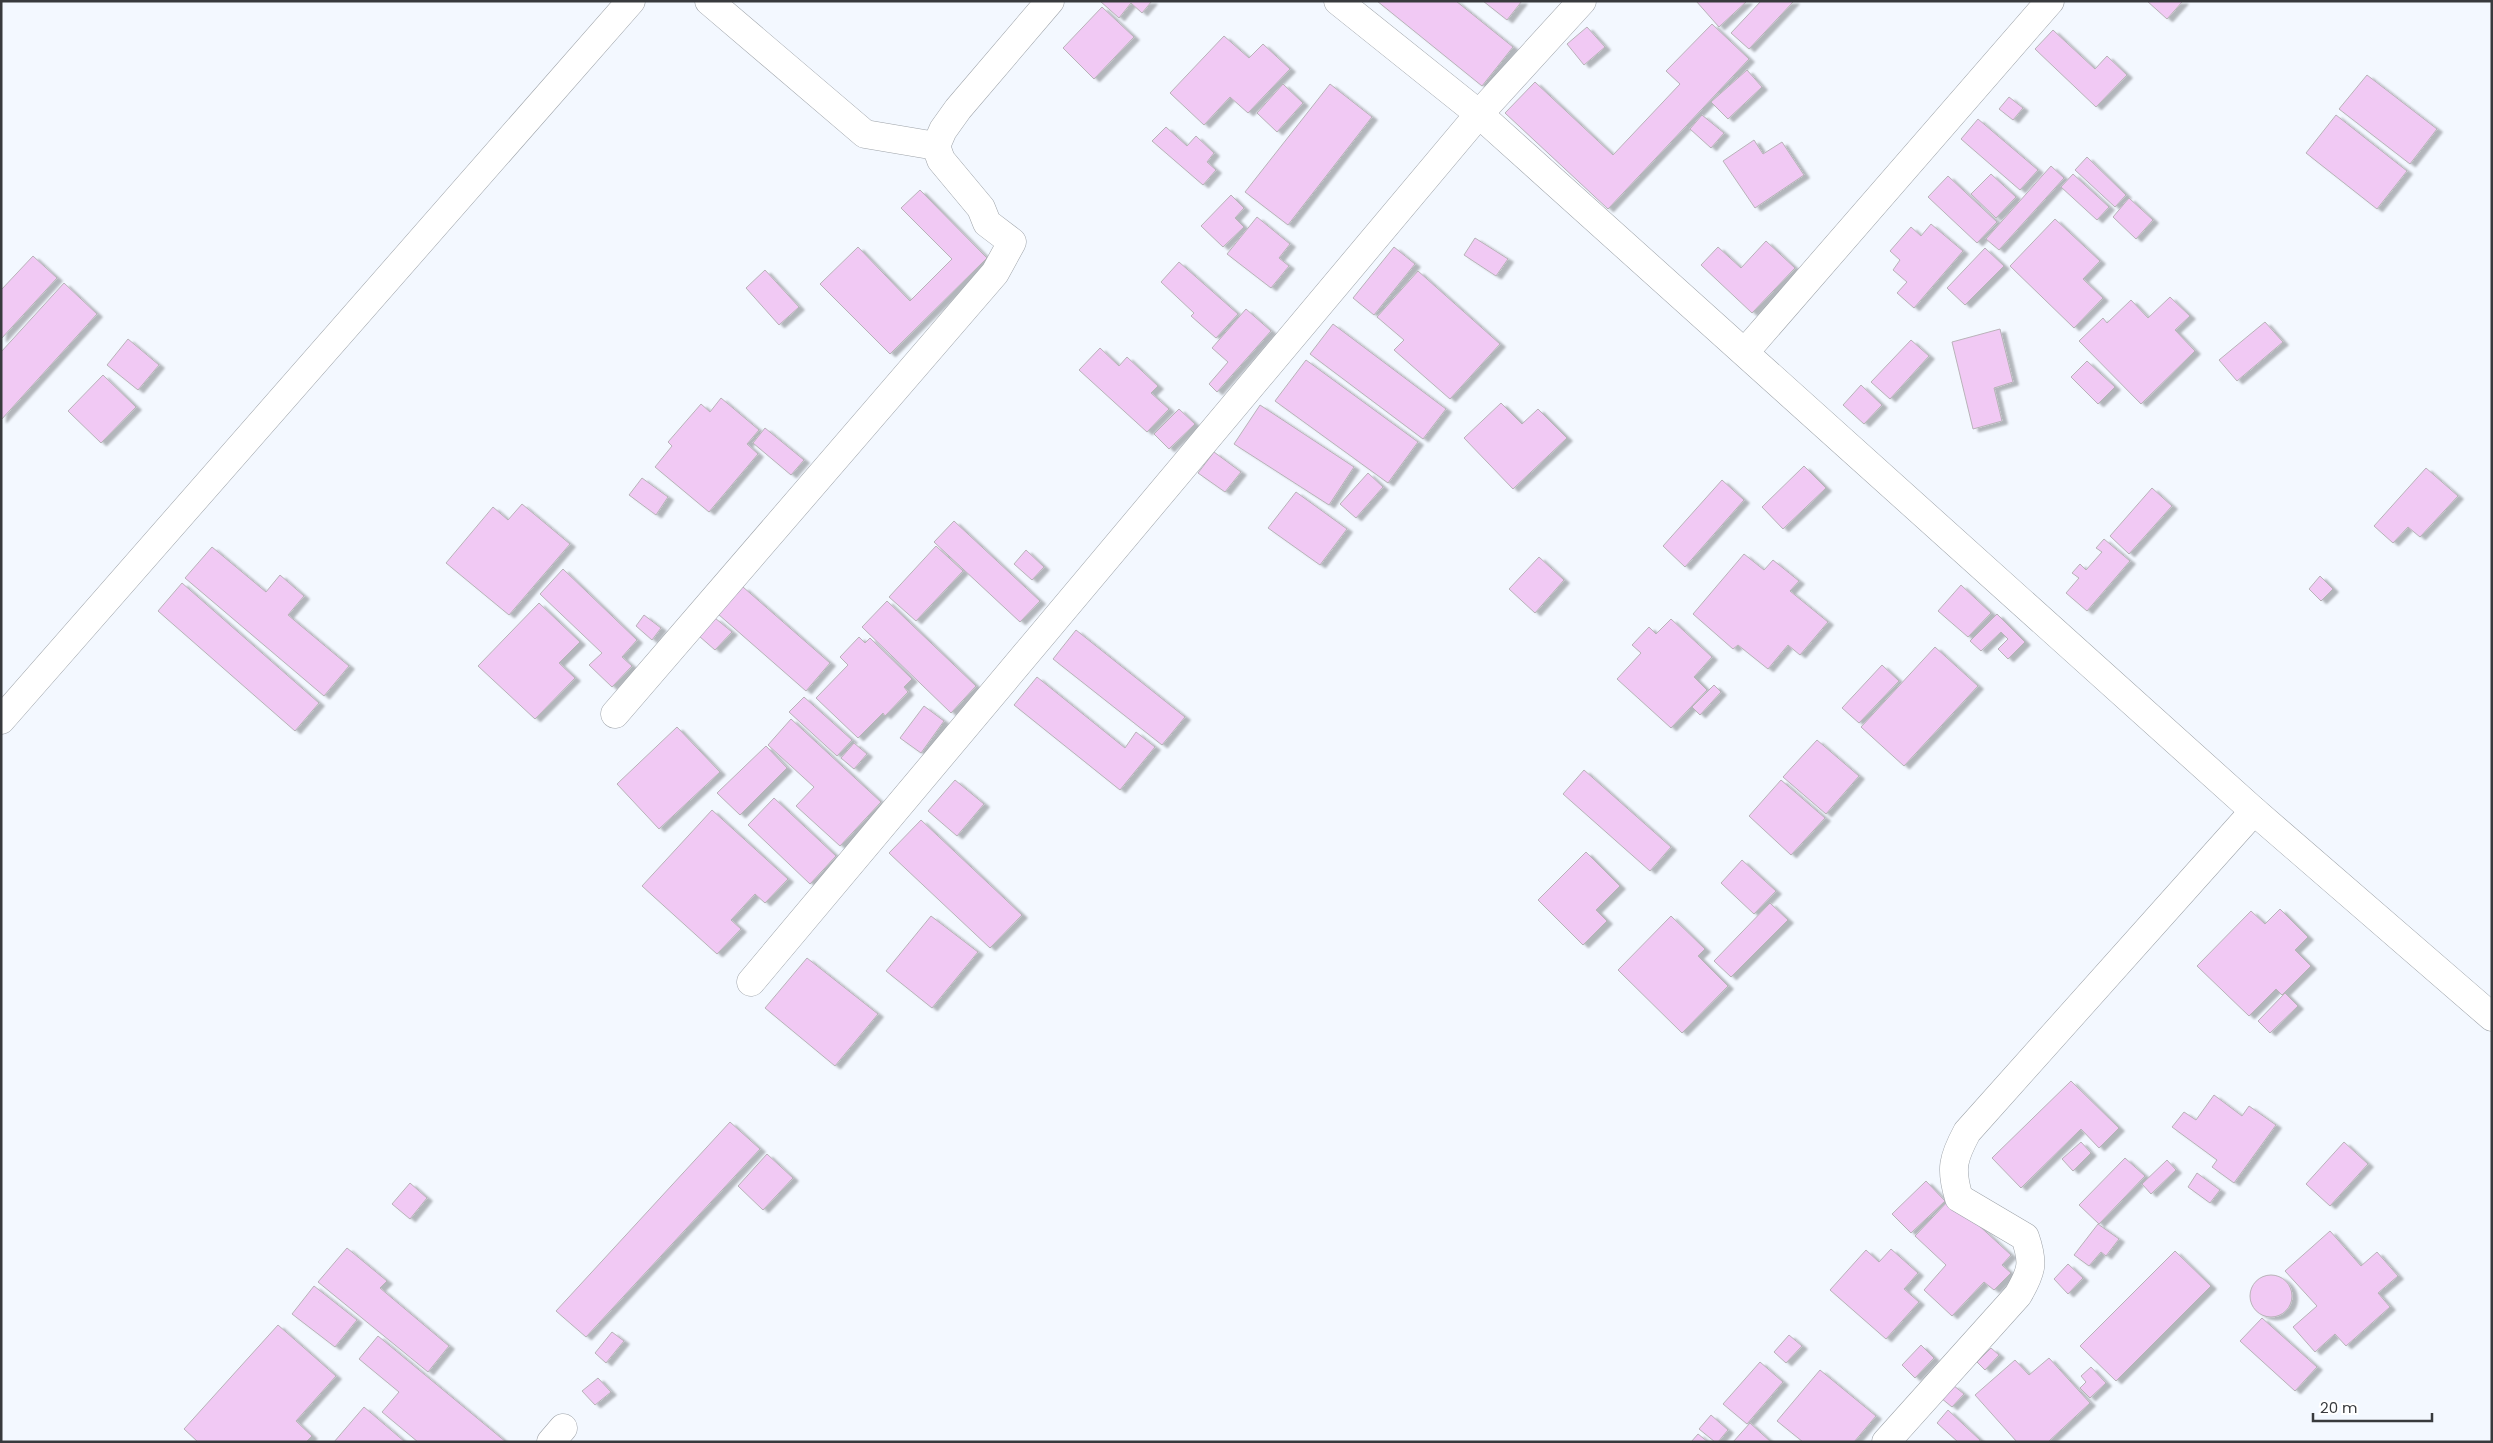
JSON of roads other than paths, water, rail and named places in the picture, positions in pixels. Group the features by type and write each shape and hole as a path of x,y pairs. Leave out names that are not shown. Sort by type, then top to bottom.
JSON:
{"street":[{"path":"1,720 631,1"},
{"path":"709,1 865,134 936,146"},
{"path":"615,714 995,272 1012,242 987,223 981,208 941,160 936,146 943,130 958,109 1050,1"},
{"path":"1338,1 1478,114 2254,811 2492,1017"},
{"path":"751,982 1478,114 1582,1"},
{"path":"1745,352 2050,1"},
{"path":"1886,1442 2018,1296 2026,1280 2032,1258 2025,1236 1959,1198 1953,1167 1956,1152 1967,1132 2254,811"}]}
